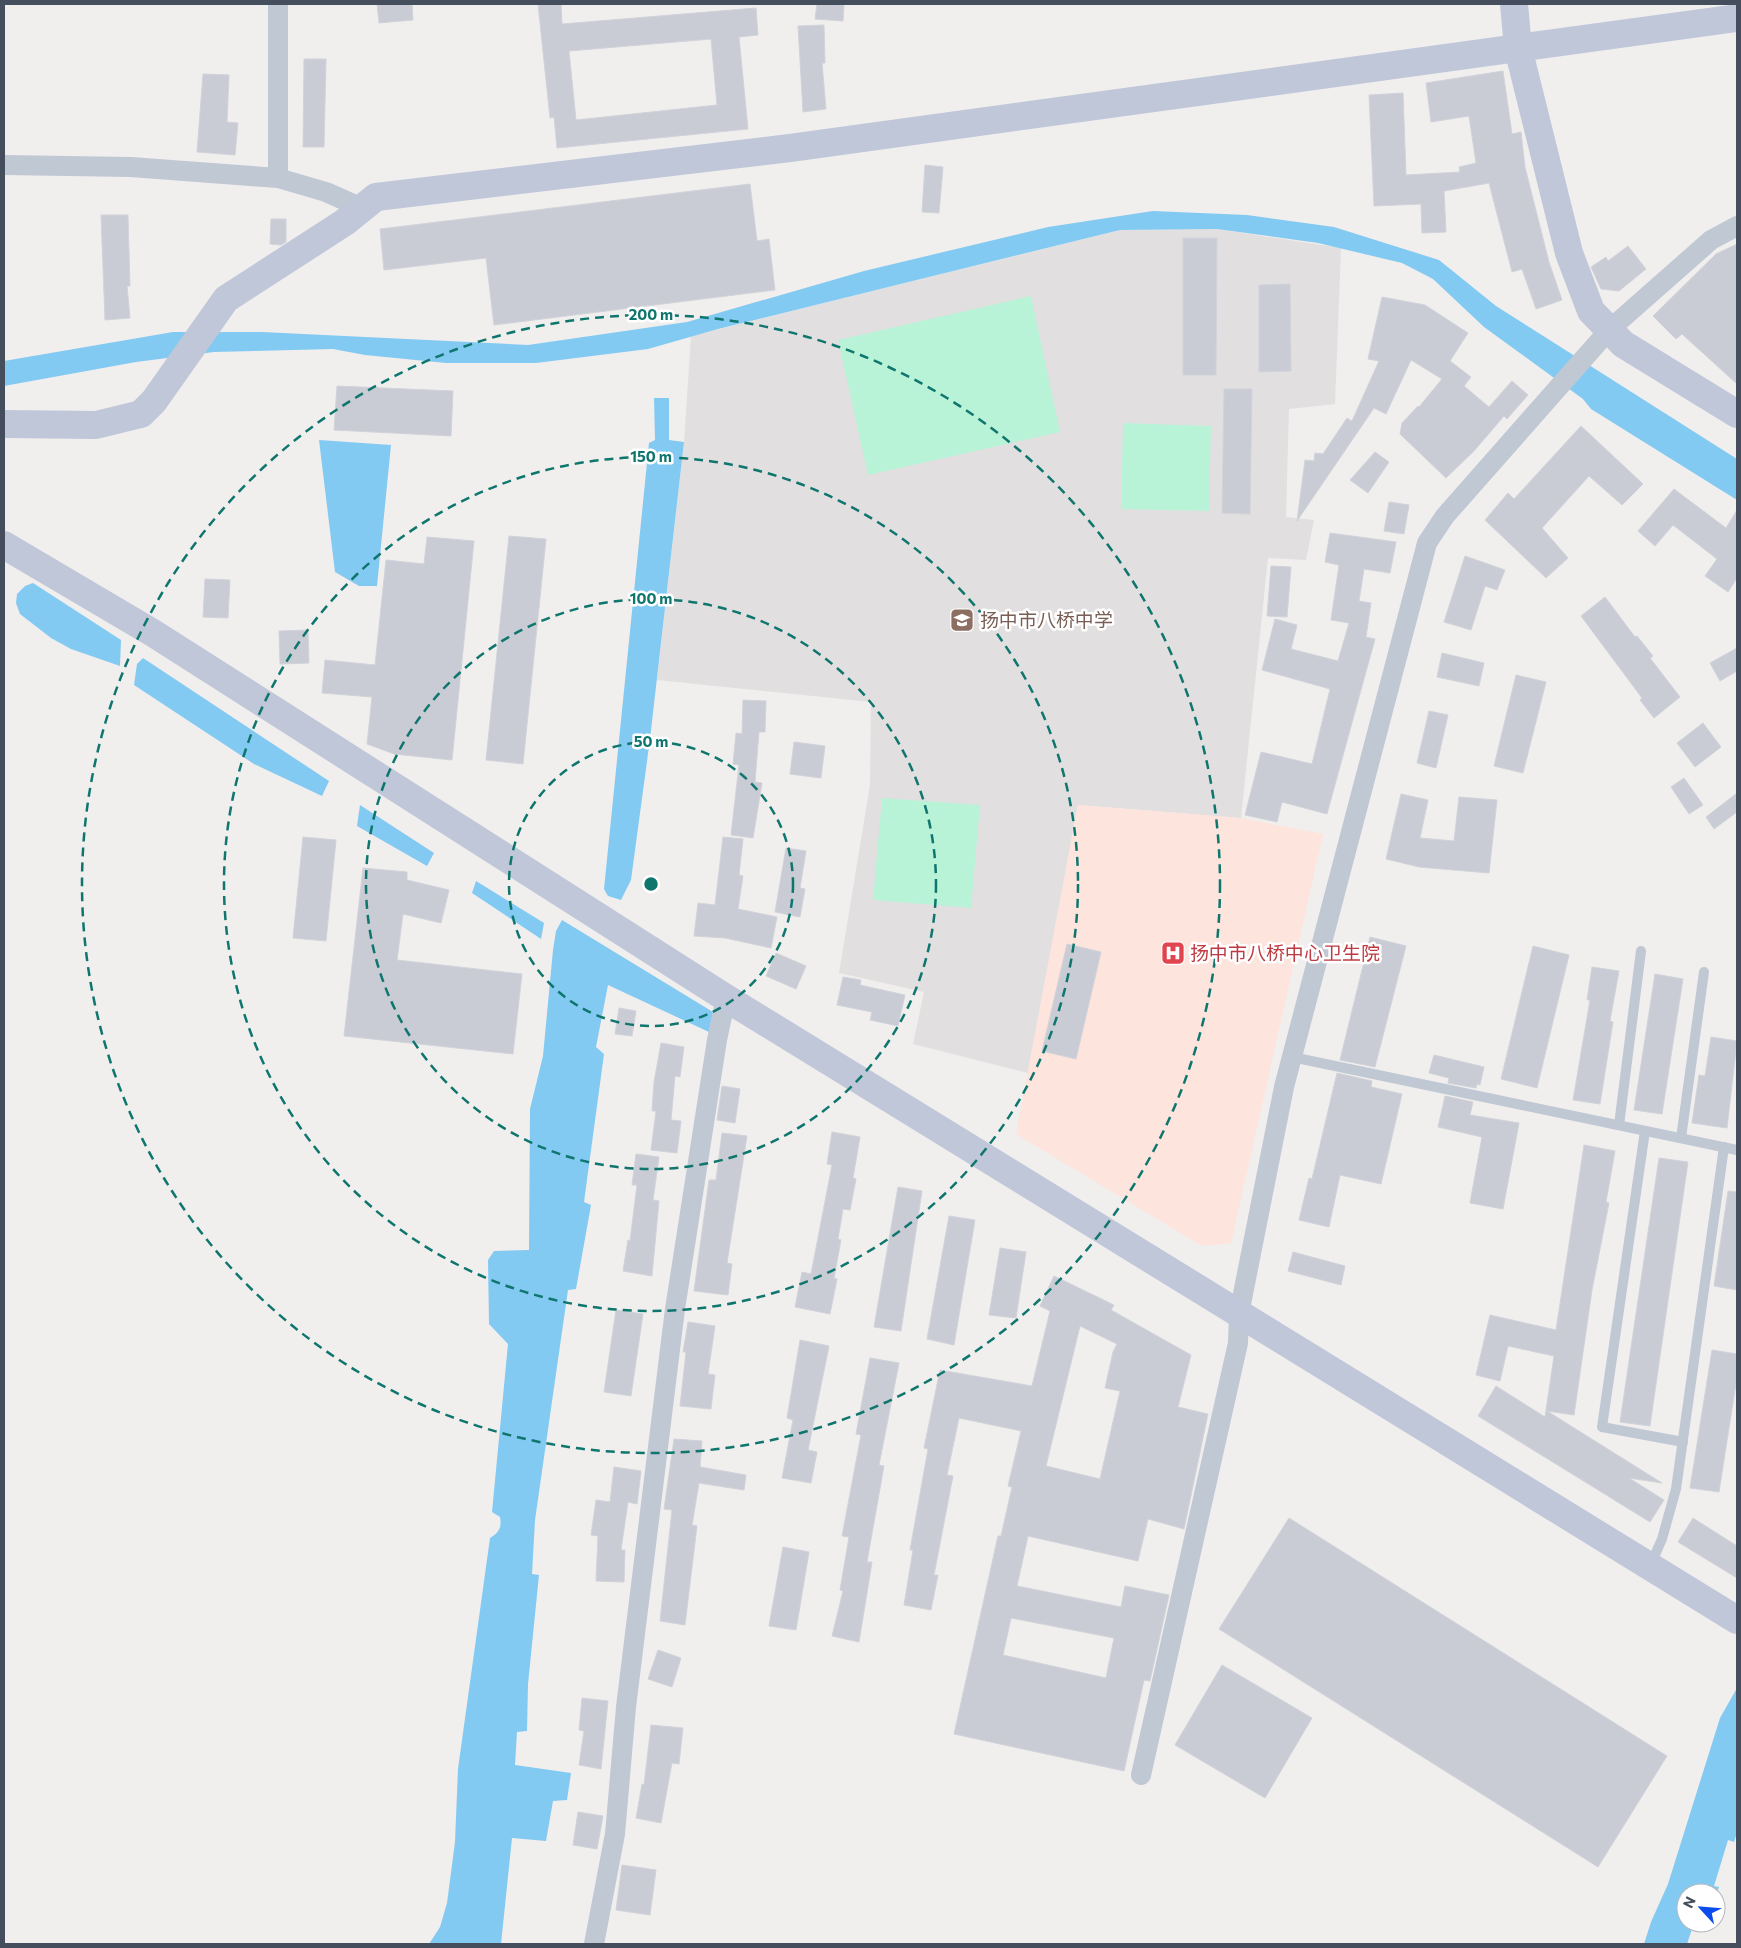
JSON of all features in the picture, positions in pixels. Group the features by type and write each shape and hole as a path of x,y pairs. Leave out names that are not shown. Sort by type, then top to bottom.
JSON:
{"street":[{"path":"278,4 278,178"},
{"path":"1514,4 1518,48 1569,253 1591,311 1623,344 1737,414"},
{"path":"4,424 96,425 141,414 154,401 226,299 345,222 376,197 790,148 1737,18"},
{"path":"4,166 131,167 278,178 326,192 362,208"},
{"path":"1141,1775 1238,1343 1239,1314 1292,1057 1427,542 1445,516 1609,330 1711,240 1737,226"},
{"path":"4,545 153,633 726,998 1737,1620"},
{"path":"594,1944 615,1834 626,1708 675,1309 717,1040 726,998"}],"lane":[{"path":"1619,1125 1640,951"},
{"path":"1680,1138 1704,972"},
{"path":"1292,1057 1737,1150"},
{"path":"1645,1131 1602,1428 1683,1442"},
{"path":"1650,1566 1662,1540 1676,1489 1724,1147"}],"shaded area":[{"name":"扬中市八桥中学","path":"1217,229 1341,248 1335,404 1289,409 1286,517 1314,520 1306,560 1268,558 1241,818 1078,805 1028,1073 913,1044 924,992 839,973 870,785 871,702 657,680 684,442 691,336 1120,230"},
{"name":"扬中市八桥中心卫生院","path":"1078,805 1241,818 1323,834 1231,1243 1202,1246 1016,1134"}],"green space":[{"path":"1031,296 1060,432 868,475 838,340"},
{"path":"1123,423 1211,426 1209,511 1121,509"},
{"path":"882,798 980,805 971,908 873,900"}],"water":[{"path":"1153,211 1247,215 1334,227 1439,260 1496,306 1737,459 1737,500 1591,409 1583,399 1484,327 1433,279 1402,263 1318,243 1217,229 1120,230 718,329 648,349 536,363 446,363 365,355 333,349 214,352 136,362 4,386 4,361 173,332 262,332 528,345 687,322 864,271 1048,227"},
{"path":"654,398 669,398 669,440 684,442 650,739 631,880 621,900 608,896 604,889 649,443 655,440"},
{"path":"319,440 391,445 377,586 359,586 335,572"},
{"path":"33,583 121,640 120,666 71,649 51,638 20,614 16,603 17,594 25,586"},
{"path":"143,658 329,781 322,796 254,764 134,685 137,664"},
{"path":"360,805 434,853 427,866 357,826"},
{"path":"476,881 544,923 541,939 472,893"},
{"path":"562,920 713,1012 709,1032 608,985 596,1047 604,1054 584,1202 591,1205 576,1289 568,1290 535,1520 532,1574 539,1575 528,1684 527,1731 517,1732 515,1765 571,1773 567,1800 553,1801 546,1841 512,1838 501,1944 429,1944 440,1927 447,1903 455,1842 458,1769 490,1538 498,1532 501,1524 500,1517 492,1512 508,1344 489,1324 488,1260 494,1251 529,1250 530,1109 543,1056 556,931"},
{"path":"1737,1688 1737,1833 1734,1842 1728,1840 1715,1883 1676,1883 1676,1933 1691,1933 1687,1944 1644,1944 1651,1922 1668,1884 1720,1718"}],"building":[{"path":"377,4 412,4 413,20 379,23"},
{"path":"538,4 561,4 562,24 756,8 758,35 739,37 748,129 557,148 554,117 550,118","holes":["711,39 717,105 576,120 569,51"]},
{"path":"817,4 844,4 843,21 815,19"},
{"path":"824,25 825,63 822,63 826,109 803,112 798,26"},
{"path":"304,59 326,59 324,147 303,147"},
{"path":"1503,71 1512,134 1521,132 1525,167 1549,262 1562,300 1536,309 1522,269 1512,272 1489,183 1444,191 1446,232 1422,233 1421,204 1374,206 1369,95 1403,93 1406,175 1460,172 1459,167 1476,163 1469,116 1431,122 1426,83"},
{"path":"203,74 229,75 227,122 238,123 235,155 197,152"},
{"path":"925,165 943,167 939,213 922,212"},
{"path":"750,184 757,241 769,239 775,290 494,325 486,258 384,270 380,229"},
{"path":"101,215 128,215 130,286 127,286 130,318 105,320"},
{"path":"271,219 286,219 286,242 281,245 270,244"},
{"path":"1183,238 1217,238 1216,375 1183,375"},
{"path":"1737,244 1737,384 1682,334 1676,339 1653,316 1716,254"},
{"path":"1628,246 1646,269 1619,291 1601,289 1591,267 1606,257 1608,261"},
{"path":"1290,284 1291,371 1259,372 1259,285"},
{"path":"1382,297 1425,305 1468,333 1450,361 1471,377 1464,386 1489,407 1512,381 1528,395 1507,419 1504,416 1474,451 1446,478 1400,434 1402,423 1419,407 1442,379 1411,360 1386,414 1374,408 1297,521 1305,460 1314,461 1315,453 1323,454 1347,418 1352,421 1379,361 1368,359"},
{"path":"337,386 453,391 451,436 334,430"},
{"path":"1224,389 1252,389 1250,514 1222,513"},
{"path":"1581,426 1643,484 1622,505 1589,476 1542,528 1568,558 1546,578 1485,520 1508,493 1514,499"},
{"path":"1375,452 1389,462 1368,493 1350,480"},
{"path":"1674,489 1726,528 1737,510 1737,578 1728,592 1705,576 1717,559 1673,525 1655,546 1638,531"},
{"path":"1389,502 1409,505 1404,534 1384,531"},
{"path":"1330,533 1396,542 1390,573 1364,569 1359,601 1371,603 1366,637 1375,639 1327,814 1282,802 1277,822 1245,815 1261,752 1312,764 1330,689 1262,670 1275,619 1297,625 1291,649 1338,661 1349,623 1331,620 1339,565 1325,562"},
{"path":"509,536 546,539 523,764 486,760"},
{"path":"427,537 474,541 452,760 394,754 367,744 372,697 322,693 325,660 375,665 386,560 424,564"},
{"path":"1465,556 1505,570 1497,590 1485,586 1471,630 1444,622"},
{"path":"1271,566 1291,567 1287,617 1267,616"},
{"path":"205,579 230,580 228,618 203,617"},
{"path":"1605,597 1635,637 1637,636 1653,656 1650,658 1680,697 1654,718 1640,700 1642,698 1581,616"},
{"path":"308,630 309,663 280,664 279,631"},
{"path":"1737,648 1737,671 1720,681 1710,663"},
{"path":"1442,653 1484,663 1479,686 1437,677"},
{"path":"1516,675 1546,682 1523,773 1494,766"},
{"path":"743,700 766,701 765,732 759,732 755,782 762,783 753,838 731,835 739,765 733,764 736,733 742,734"},
{"path":"1429,711 1448,715 1436,768 1417,763"},
{"path":"1703,723 1721,747 1695,767 1677,743"},
{"path":"794,742 825,746 821,778 790,774"},
{"path":"1684,778 1703,805 1689,814 1671,787"},
{"path":"1737,793 1737,812 1714,829 1706,817"},
{"path":"1401,794 1428,800 1420,838 1454,841 1459,797 1497,800 1489,873 1419,867 1386,859"},
{"path":"303,837 336,840 326,941 293,938"},
{"path":"723,837 743,839 739,875 743,876 738,909 777,917 771,948 725,938 694,936 698,903 715,905"},
{"path":"786,848 806,851 800,888 805,889 800,917 775,912"},
{"path":"363,868 407,872 407,880 449,890 441,923 403,914 397,960 522,974 513,1054 344,1036"},
{"path":"1370,937 1406,946 1375,1067 1340,1060"},
{"path":"1067,944 1101,952 1076,1059 1042,1051"},
{"path":"1533,946 1569,955 1537,1088 1501,1079"},
{"path":"776,953 806,966 796,989 766,976"},
{"path":"1592,967 1619,971 1610,1021 1613,1022 1600,1104 1573,1100 1590,1000 1587,1000"},
{"path":"1655,974 1683,979 1662,1114 1634,1110"},
{"path":"843,977 861,980 860,985 905,995 898,1026 870,1020 872,1012 837,1005"},
{"path":"619,1008 636,1011 632,1036 615,1034"},
{"path":"1711,1037 1737,1041 1727,1128 1692,1123 1699,1075 1705,1076"},
{"path":"661,1043 684,1047 680,1077 675,1076 671,1120 681,1121 677,1153 651,1150 656,1111 652,1111 654,1082"},
{"path":"1434,1055 1484,1067 1480,1085 1477,1084 1476,1088 1448,1083 1449,1078 1429,1073"},
{"path":"1337,1073 1372,1081 1371,1087 1402,1094 1381,1184 1340,1175 1329,1227 1299,1220 1309,1178 1312,1179"},
{"path":"722,1086 740,1089 735,1123 717,1120"},
{"path":"1445,1096 1473,1102 1470,1115 1519,1123 1503,1209 1470,1203 1482,1137 1438,1127"},
{"path":"832,1132 860,1137 853,1178 856,1179 850,1210 843,1209 838,1239 841,1240 834,1278 837,1279 830,1314 795,1307 802,1272 811,1274 832,1165 827,1164"},
{"path":"722,1133 747,1136 727,1263 732,1264 728,1295 694,1291 709,1180 716,1180"},
{"path":"1584,1145 1615,1151 1606,1202 1609,1203 1592,1290 1574,1415 1547,1411 1662,1483 1629,1478 1664,1500 1650,1522 1478,1416 1496,1386 1545,1417 1554,1356 1508,1346 1500,1381 1476,1375 1490,1315 1556,1330"},
{"path":"636,1154 659,1157 653,1200 659,1201 652,1276 623,1271 628,1240 630,1241 637,1185 632,1185"},
{"path":"1659,1158 1688,1162 1650,1426 1620,1422"},
{"path":"898,1187 922,1191 901,1331 874,1327"},
{"path":"1728,1191 1737,1192 1737,1290 1714,1286"},
{"path":"949,1216 975,1220 954,1345 927,1339"},
{"path":"1000,1248 1026,1252 1016,1318 989,1315"},
{"path":"1293,1252 1345,1266 1341,1285 1288,1271"},
{"path":"1054,1276 1114,1305 1111,1310 1191,1355 1178,1407 1208,1414 1184,1529 1148,1519 1138,1561 1028,1536 1017,1586 1121,1607 1125,1586 1169,1595 1150,1681 1144,1680 1124,1771 954,1734 998,1536 1001,1536 1012,1487 1008,1486 1021,1431 959,1418 947,1475 953,1476 934,1575 938,1575 931,1610 904,1605 913,1550 910,1550 928,1449 924,1448 940,1370 1032,1386 1050,1311 1040,1306","holes":["1080,1326 1117,1344 1113,1352 1105,1388 1120,1391 1100,1479 1046,1466","1011,1618 1114,1638 1106,1678 1003,1655"]},
{"path":"616,1310 643,1314 631,1396 604,1392"},
{"path":"688,1322 715,1326 708,1374 715,1375 711,1409 680,1406 686,1352 683,1352"},
{"path":"800,1340 829,1346 808,1450 817,1452 811,1483 782,1478 793,1420 787,1418"},
{"path":"1712,1350 1737,1354 1737,1377 1719,1492 1690,1488"},
{"path":"870,1358 899,1363 879,1465 884,1466 867,1562 872,1562 859,1642 832,1636 843,1591 840,1590 849,1537 842,1536 861,1435 856,1434"},
{"path":"674,1439 702,1441 700,1467 746,1475 744,1490 699,1483 692,1525 697,1526 685,1625 660,1621 672,1510 664,1509"},
{"path":"614,1467 641,1471 637,1504 628,1502 621,1550 625,1550 624,1582 596,1581 598,1536 591,1535 596,1500 610,1502"},
{"path":"1289,1518 1667,1756 1598,1867 1219,1629"},
{"path":"1693,1518 1737,1546 1737,1578 1678,1542"},
{"path":"783,1547 809,1552 796,1630 769,1626"},
{"path":"658,1650 681,1658 672,1687 648,1679"},
{"path":"1222,1665 1312,1718 1265,1798 1175,1745"},
{"path":"582,1698 608,1701 601,1769 579,1765 584,1731 579,1730"},
{"path":"651,1725 683,1728 679,1764 672,1763 661,1823 636,1818 642,1784 644,1785"},
{"path":"578,1812 603,1816 597,1849 573,1845"},
{"path":"622,1865 656,1870 650,1915 616,1910"}],"place":[{"name":"扬中市八桥中学","path":"962,620"},
{"name":"扬中市八桥中心卫生院","path":"1173,953"}]}
